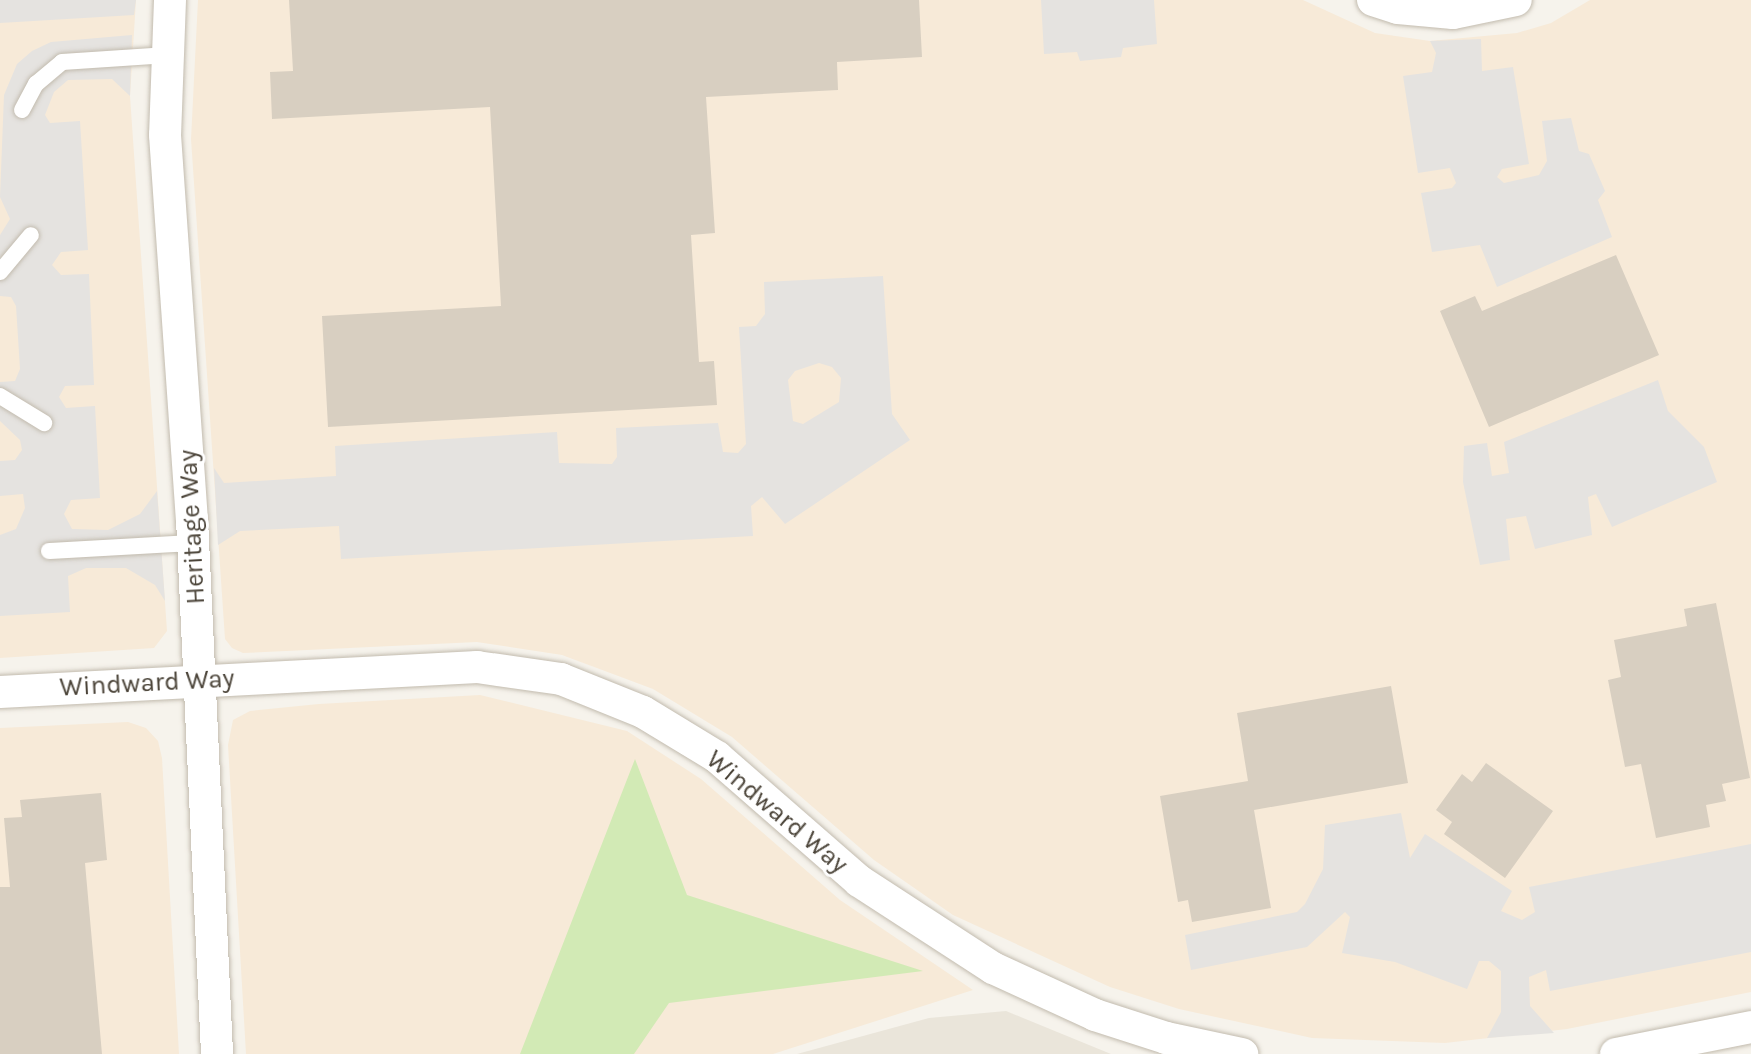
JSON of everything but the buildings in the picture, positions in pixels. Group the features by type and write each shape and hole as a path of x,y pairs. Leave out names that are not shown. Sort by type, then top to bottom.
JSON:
{"street":[{"name":"Heritage Way","path":"170,0 165,135 201,679 217,1054"},
{"path":"1373,0 1398,8 1453,13 1516,0"},
{"name":"Windward Way","path":"0,692 201,679 477,667 561,679 643,712 717,757 859,881 993,968 1164,1046 1242,1054"},
{"path":"1616,1054 1751,1027"}],"lane":[{"path":"22,110 36,84 62,62 168,55"},
{"path":"0,272 31,235"},
{"path":"0,396 44,423"},
{"path":"49,551 193,543"}],"shaded area":[{"path":"0,0 136,0 130,96 167,631 154,648 0,658"},
{"path":"0,0 136,0 134,15 0,23"},
{"path":"198,0 1303,0 1375,33 1430,41 1517,33 1551,23 1590,0 1751,0 1751,992 1567,1029 1445,1043 1312,1038 1179,1009 1110,987 953,915 874,860 732,737 653,689 562,655 477,642 243,653 232,648 225,639 191,139"},
{"path":"1041,0 1154,0 1157,44 1123,48 1121,57 1080,61 1077,52 1044,54"},
{"path":"132,35 130,96 112,79 68,80 54,92 45,115 50,123 80,121 88,250 61,252 52,265 61,275 89,274 94,385 65,386 59,397 66,408 95,406 100,498 71,500 64,514 72,529 108,530 140,514 157,491 165,601 155,585 126,568 86,568 68,576 70,612 0,616 0,535 16,529 25,508 23,494 0,496 0,461 15,460 22,450 20,440 0,421 0,382 15,381 20,369 16,306 11,297 0,296 0,235 10,219 0,197 4,95 17,64 32,51 51,42"},
{"path":"1481,39 1482,71 1513,67 1529,164 1502,169 1497,177 1504,183 1539,175 1547,161 1542,121 1571,118 1579,151 1589,154 1605,191 1598,200 1612,237 1497,287 1480,245 1432,252 1421,193 1452,188 1456,183 1450,168 1418,173 1403,76 1432,72 1436,53 1430,41"},
{"path":"883,276 892,414 910,440 785,524 762,497 751,506 753,536 341,559 339,526 240,531 218,545 214,468 224,483 336,476 335,446 557,432 559,463 612,464 617,457 616,428 718,423 723,452 738,453 746,444 739,327 756,326 765,314 764,282","holes":["819,363 832,367 841,378 839,402 803,424 793,421 788,380 795,371"]},
{"path":"1658,380 1668,411 1704,447 1717,482 1612,527 1596,494 1588,497 1592,535 1535,549 1526,516 1506,519 1510,560 1480,565 1463,482 1464,446 1487,443 1492,476 1509,473 1504,442"},
{"path":"480,695 627,731 701,779 840,900 973,990 773,1054 246,1054 228,745 233,720 250,711 319,704"},
{"path":"128,722 146,728 158,741 162,758 179,1054 0,1054 0,728"},
{"path":"1401,813 1410,858 1425,834 1512,891 1501,911 1522,920 1535,912 1529,887 1751,844 1751,952 1550,991 1546,970 1529,977 1530,1006 1554,1033 1487,1038 1501,1012 1501,971 1489,961 1479,961 1467,989 1395,962 1342,953 1350,917 1345,912 1307,947 1191,970 1185,935 1297,912 1305,904 1323,869 1325,825"},
{"path":"1006,1011 1111,1054 797,1054 929,1018"}],"green space":[{"path":"635,759 687,895 923,971 669,1003 634,1054 520,1054"}]}
